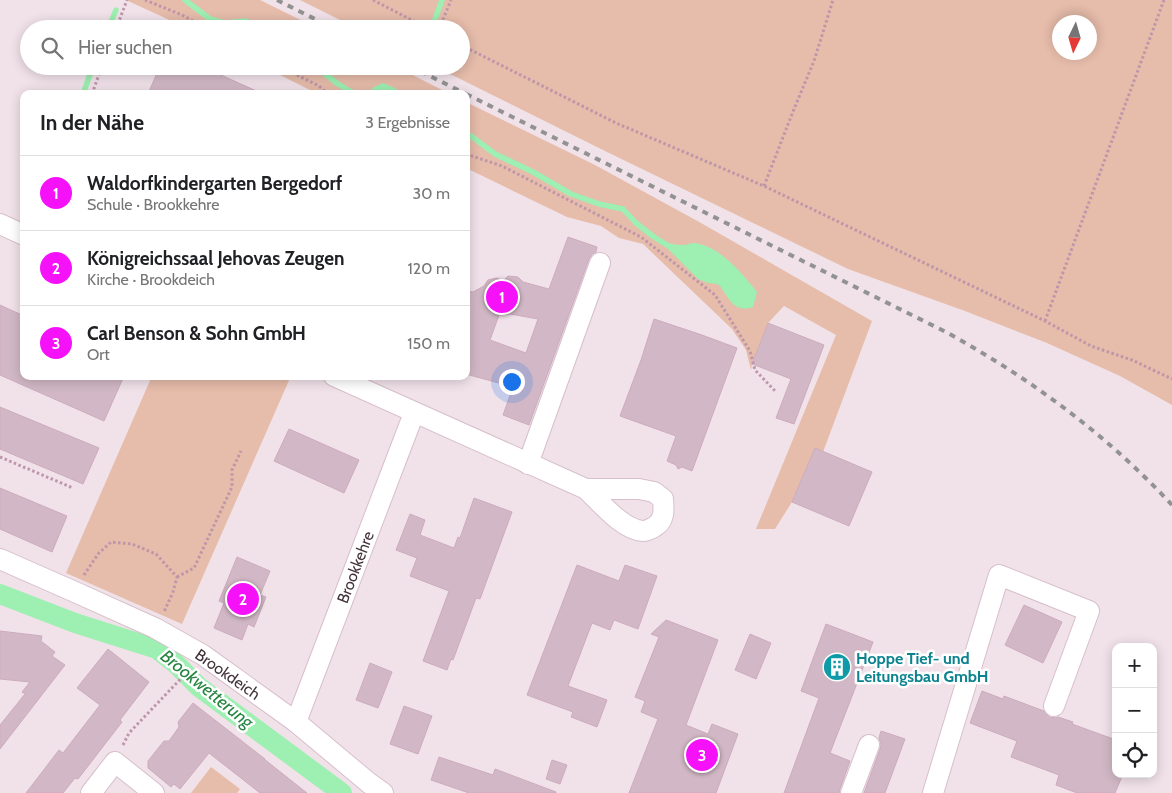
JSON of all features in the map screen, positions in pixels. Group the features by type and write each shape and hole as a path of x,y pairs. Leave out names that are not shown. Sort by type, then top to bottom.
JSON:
{"street":[{"path":"0,224 20,233"},
{"path":"528,464 600,264"},
{"path":"343,380 586,489"},
{"name":"Brookkehre","path":"296,722 414,413"},
{"name":"Brookdeich","path":"0,559 155,628 258,684 296,722 369,783 384,793"},
{"path":"932,793 999,575 1089,611 1054,706"},
{"path":"852,793 869,745"},
{"path":"91,793 115,762 154,793"}],"path":[{"path":"119,20 127,0"},
{"path":"145,0 191,20"},
{"path":"372,0 411,20"},
{"path":"443,20 451,0"},
{"path":"764,186 814,61 833,0"},
{"path":"1045,321 1164,0"},
{"path":"470,50 616,124 764,186 1045,321 1091,346 1132,360 1172,379"},
{"path":"93,90 99,75"},
{"path":"297,75 324,90"},
{"path":"470,155 502,166 641,237 715,295 750,351 755,370 776,392"},
{"path":"155,628 173,592 177,577 194,568 232,487 232,470 241,451"},
{"path":"0,457 73,488"},
{"path":"75,592 80,579 98,554 111,542 132,544 156,554 177,577"},
{"path":"115,762 129,733 190,670"}],"shaded area":[{"path":"126,0 260,0 301,20 169,20"},
{"path":"300,0 1172,0 1172,405 1120,376 1047,343 848,269 452,75 470,75 470,20 340,20"},
{"path":"280,75 413,75 442,90 310,90"},
{"path":"383,83 397,90 373,90 372,88"},
{"path":"470,104 595,165 872,321 823,452 815,448 792,502 775,529 756,529 836,335 784,306 768,323 751,370 746,350 732,329 643,244 619,238 601,226 567,217 470,170"},
{"path":"660,241 677,245 694,243 703,245 721,255 738,269 757,292 753,307 737,307 720,286 698,279"},
{"path":"150,380 289,380 182,624 66,573"},
{"path":"211,767 240,789 237,793 191,793"}],"building":[{"path":"156,75 221,75 254,90 150,90"},
{"path":"568,237 597,247 596,252 589,259 529,425 503,415 513,387 470,375 470,292 473,292 484,286 488,280 497,278 503,281 508,276 518,277 523,282 549,289","holes":["510,314 538,319 526,353 490,340 499,315"]},
{"path":"0,305 20,314 20,380 122,380 104,421 0,375"},
{"path":"654,319 737,348 692,471 682,467 678,469 676,465 667,461 676,436 620,416"},
{"path":"768,323 824,345 794,424 776,418 791,379 752,364"},
{"path":"0,407 99,448 83,484 0,449"},
{"path":"289,429 359,460 344,493 274,461"},
{"path":"815,448 872,472 849,526 792,502"},
{"path":"0,488 67,516 52,552 0,529"},
{"path":"474,498 512,512 480,599 476,598 453,660 451,659 447,670 423,661 449,591 410,576 417,558 396,550 410,514 425,520 420,535 454,548 458,537 460,538"},
{"path":"237,557 270,571 260,595 266,597 254,627 248,624 242,640 214,628 224,603 219,601"},
{"path":"577,565 619,581 625,565 657,576 638,629 614,620 610,630 592,623 568,686 607,700 597,727 571,717 573,712 527,695"},
{"path":"1024,605 1062,622 1043,663 1005,645"},
{"path":"666,620 718,640 686,725 708,734 712,724 738,734 716,793 629,793 658,719 641,712 645,701 635,697 659,637 651,634"},
{"path":"826,624 873,642 830,753 850,761 839,793 784,793 819,698 801,691"},
{"path":"0,631 42,636 41,641 55,652 52,656 65,665 0,749 0,725 25,694 22,692 30,682 0,679"},
{"path":"750,634 771,643 756,679 735,670"},
{"path":"108,649 149,682 120,720 122,722 85,770 78,779 75,778 63,793 26,793 59,750 63,753 100,705 77,688"},
{"path":"370,663 392,672 378,708 356,700"},
{"path":"982,691 1003,699 1004,696 1044,711 1049,717 1058,717 1073,722 1072,724 1112,739 1112,778 1121,778 1115,793 1077,793 1056,785 1059,775 1011,757 1017,741 970,723"},
{"path":"193,703 307,793 260,793 209,753 180,789 174,784 171,787 148,768 148,761 164,741 169,741 179,727 178,722"},
{"path":"404,706 432,716 418,754 390,744"},
{"path":"881,731 905,739 885,793 864,793 880,749 879,738"},
{"path":"439,757 493,775 495,769 556,793 469,793 431,780"},
{"path":"552,760 567,765 560,784 546,779"}],"waterway":[{"path":"185,0 214,20"},
{"path":"435,19 442,0"},
{"path":"112,20 116,10"},
{"path":"84,90 90,75"},
{"path":"326,75 348,90"},
{"path":"470,136 495,154 533,172 571,194 599,204 623,209 636,223 667,245"},
{"name":"Brookwetterung","path":"0,594 75,623 157,649 175,663 199,687 342,793"}],"railway":[{"path":"277,0 317,20"},
{"path":"428,75 458,90"},
{"path":"470,96 946,332 977,350 1066,409 1094,431 1147,479 1172,505"}],"place":[{"name":"Waldorfkindergarten Bergedorf","path":"502,297"},
{"name":"Königreichssaal Jehovas Zeugen","path":"243,599"},
{"name":"Hoppe Tief- und Leitungsbau GmbH","path":"837,667"},
{"name":"Carl Benson & Sohn GmbH","path":"702,755"}]}
